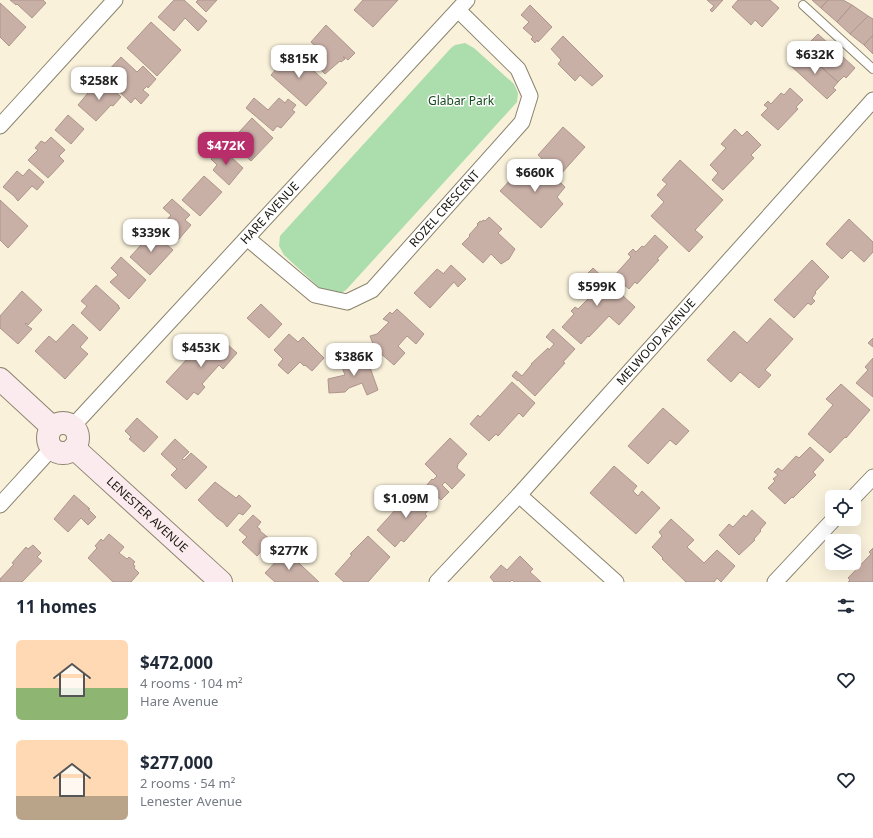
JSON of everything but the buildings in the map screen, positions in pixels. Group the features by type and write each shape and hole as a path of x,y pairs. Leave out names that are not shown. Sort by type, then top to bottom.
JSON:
{"street":[{"path":"0,126 115,0"},
{"name":"HARE AVENUE","path":"0,505 59,434 247,238 462,5"},
{"name":"ROZEL CRESCENT","path":"247,238 316,295 347,302 372,290 522,122 530,96 518,70 462,5"},
{"name":"MELWOOD AVENUE","path":"437,582 519,495 873,100"},
{"path":"0,379 59,434"},
{"name":"LENESTER AVENUE","path":"59,434 58,452 64,453 74,448 221,582"},
{"path":"861,490 873,477"},
{"path":"519,495 616,582"},
{"path":"775,582 827,526"}],"lane":[{"path":"803,5 873,69"}],"green space":[{"name":"Glabar Park","path":"465,43 474,48 514,84 518,93 517,102 346,290 338,295 323,291 284,255 279,246 280,236 451,48 455,45"}]}
